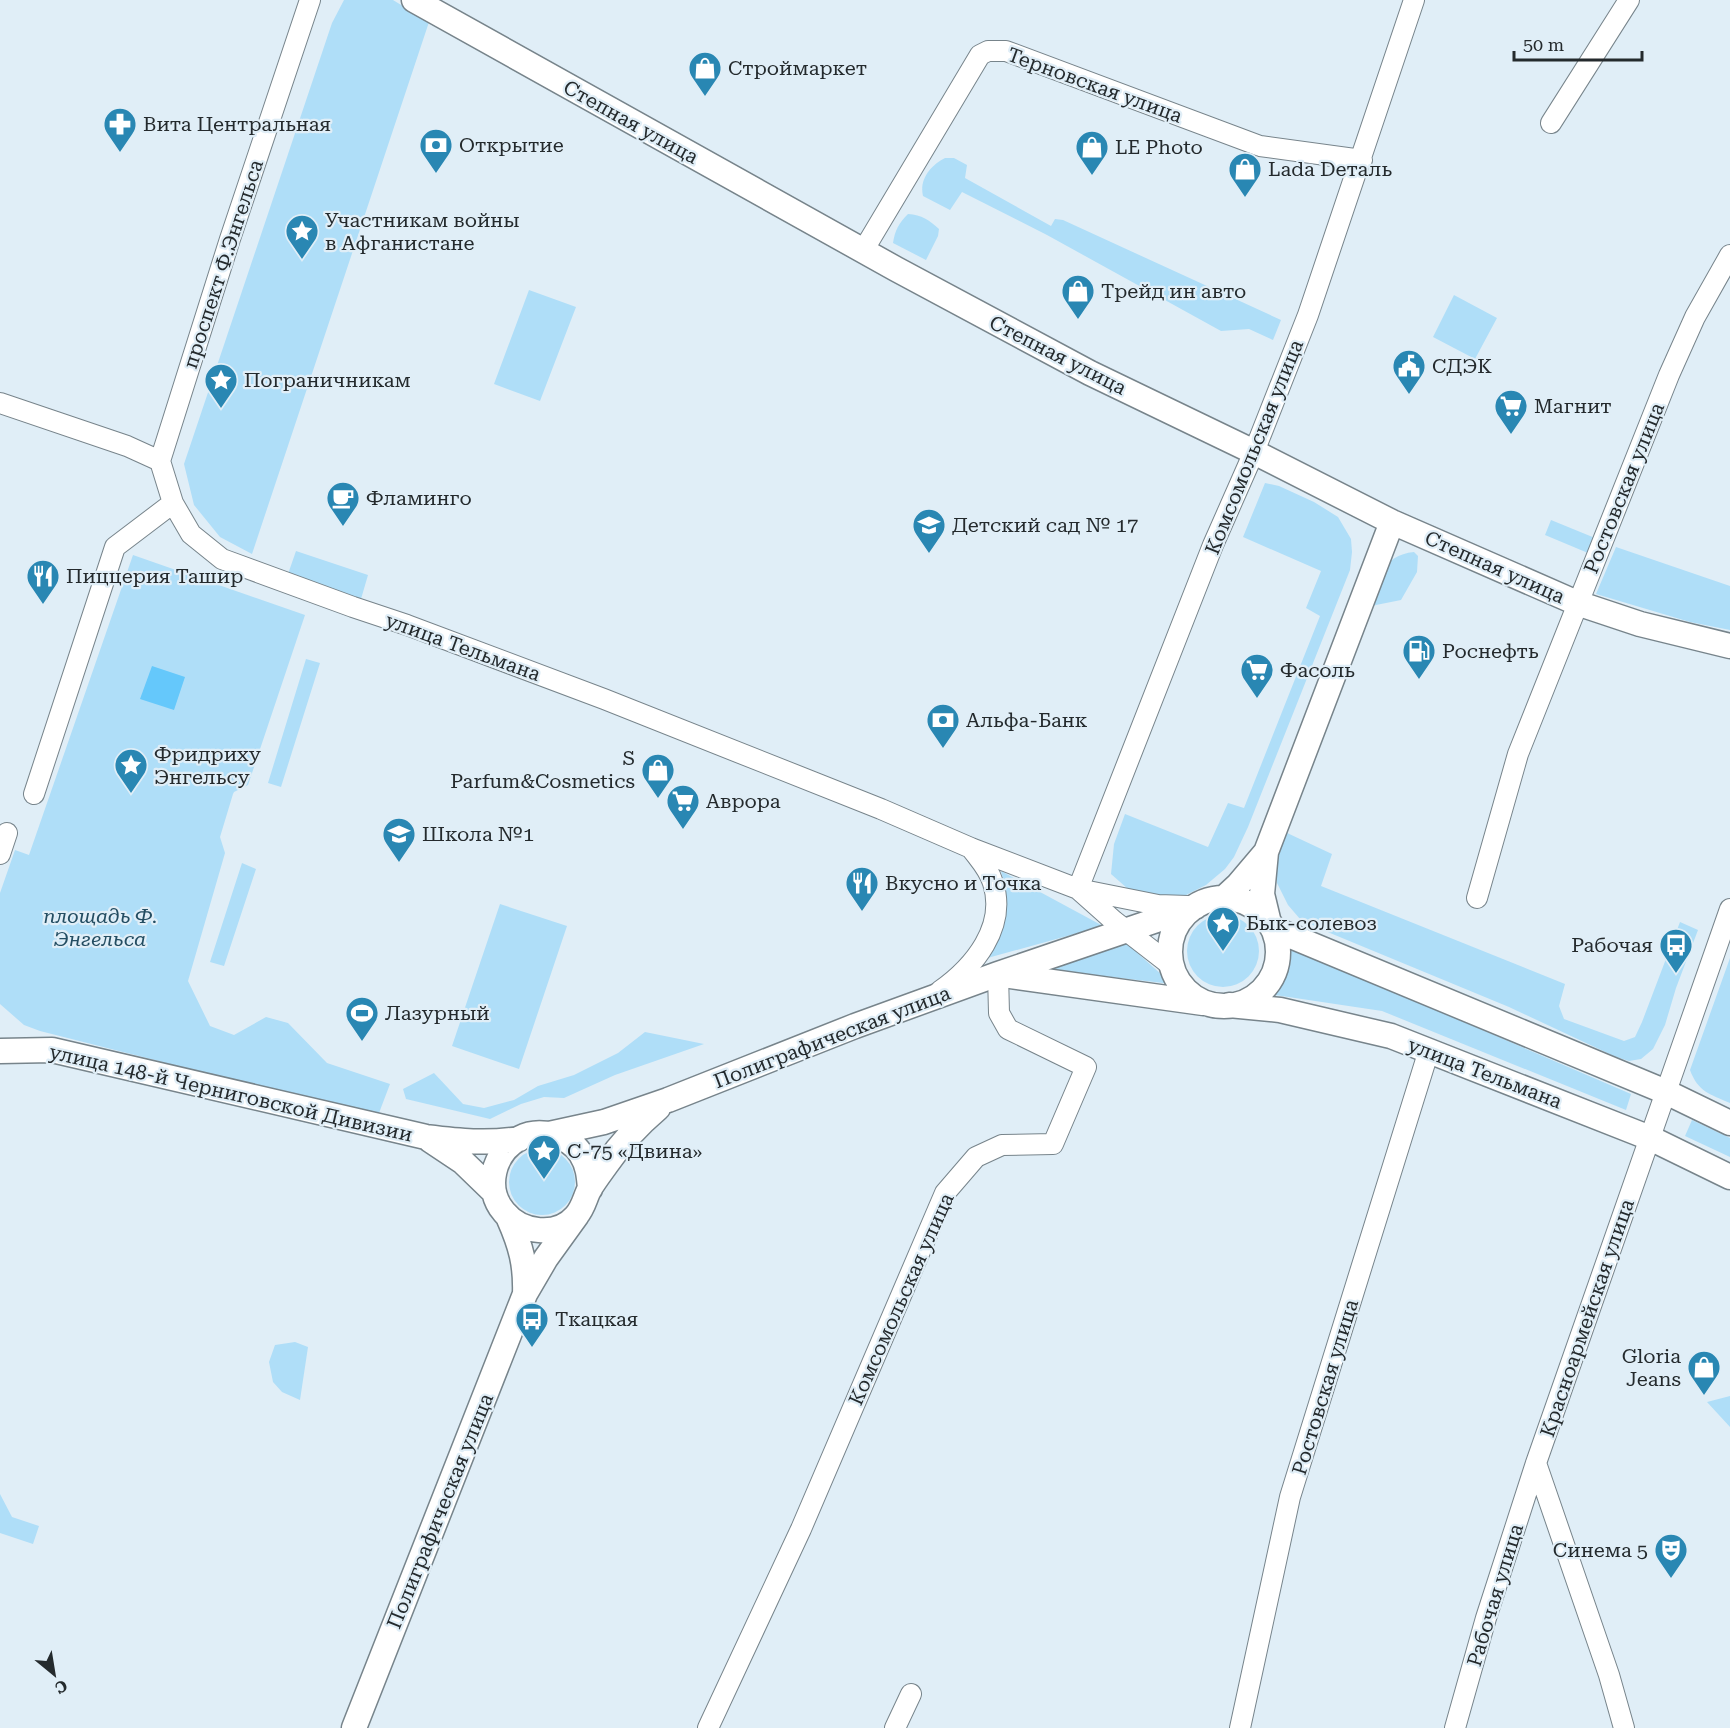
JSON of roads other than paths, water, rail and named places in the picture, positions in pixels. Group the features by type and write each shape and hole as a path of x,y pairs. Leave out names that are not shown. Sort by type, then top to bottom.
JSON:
{"main road":[{"name":"Степная улица","path":"414,0 863,251 1090,373 1392,522 1577,603 1640,624 1730,646"},
{"path":"1222,1005 1244,1002 1260,993 1271,979 1277,963 1278,949 1262,894 1266,852 1392,522"},
{"path":"1224,898 1266,852"},
{"path":"1224,898 1246,902 1257,909 1271,924 1666,1092 1730,1123"},
{"name":"улица Тельмана","path":"1195,907 1212,899 1224,898"},
{"path":"1172,966 1171,948 1174,933 1181,919 1195,907"},
{"name":"Полиграфическая улица","path":"519,1138 604,1122 668,1100 855,1026 1195,907"},
{"name":"улица Тельмана","path":"1172,966 1180,982 1193,996 1222,1005 1280,1010 1391,1036 1650,1137 1730,1176"},
{"name":"Полиграфическая улица","path":"998,975 1222,1005"},
{"name":"улица 148-й Черниговской Дивизии","path":"0,1051 52,1050 426,1137 474,1143 519,1138"},
{"name":"Полиграфическая улица","path":"354,1728 525,1294 546,1258 577,1215 590,1189 622,1143 668,1100"},
{"path":"549,1134 567,1141 580,1152 589,1172 590,1189"},
{"name":"улица 148-й Черниговской Дивизии","path":"426,1137 463,1162 493,1191"},
{"path":"493,1191 492,1180 496,1163 506,1149 519,1138"},
{"name":"Полиграфическая улица","path":"493,1191 499,1207 509,1219 519,1241 526,1274 525,1294"},
{"path":"509,1219 524,1228 539,1231 556,1229 577,1215"}],"street":[{"name":"проспект Ф.Энгельса","path":"160,461 230,239 310,0"},
{"name":"Комсомольская улица","path":"1078,889 1213,545 1254,452 1314,298 1414,0"},
{"path":"1551,123 1629,0"},
{"name":"Терновская улица","path":"863,251 980,55 988,51 1006,51 1260,146 1362,160"},
{"name":"Ростовская улица","path":"1477,898 1518,754 1577,603 1669,375 1695,317 1730,255"},
{"path":"0,403 127,446 160,461"},
{"name":"улица Тельмана","path":"160,461 173,503 191,534 222,559 604,699 1078,889 1158,905 1195,907"},
{"path":"34,794 115,547 173,503"},
{"path":"0,854 7,833"},
{"path":"922,1003 956,979 975,959 994,926 997,904 993,883 986,867 971,848"},
{"name":"улица Тельмана","path":"1078,889 1172,966"},
{"name":"Красноармейская улица","path":"1624,1728 1609,1675 1536,1463 1730,909"},
{"name":"Комсомольская улица","path":"708,1728 801,1529 945,1193 976,1157 1002,1145 1053,1144 1086,1067 1008,1029 999,1013 998,975"},
{"name":"Ростовская улица","path":"1240,1728 1290,1497 1429,1050"},
{"name":"Рабочая улица","path":"1455,1728 1486,1618 1536,1463"},
{"path":"895,1728 911,1694"}],"water":[{"path":"152,666 185,677 174,710 140,699"}],"place":[{"name":"Строймаркет","path":"705,97"},
{"name":"Вита Центральная","path":"120,153"},
{"name":"Открытие","path":"436,174"},
{"name":"LE Photo","path":"1092,176"},
{"name":"Lada Dеталь","path":"1245,198"},
{"name":"Участникам войны в Афганистане","path":"302,260"},
{"name":"Трейд ин авто","path":"1078,320"},
{"name":"СДЭК","path":"1409,395"},
{"name":"Пограничникам","path":"221,409"},
{"name":"Магнит","path":"1511,435"},
{"name":"Фламинго","path":"343,527"},
{"name":"Детский сад № 17","path":"929,554"},
{"name":"Пиццерия Ташир","path":"43,605"},
{"name":"Роснефть","path":"1419,680"},
{"name":"Фасоль","path":"1257,699"},
{"name":"Альфа-Банк","path":"943,749"},
{"name":"Фридриху Энгельсу","path":"131,794"},
{"name":"S Parfum&Cosmetics","path":"658,799"},
{"name":"Аврора","path":"683,830"},
{"name":"Школа №1","path":"399,863"},
{"name":"Вкусно и Точка","path":"862,912"},
{"name":"Бык-солевоз","path":"1223,952"},
{"name":"Рабочая","path":"1676,974"},
{"name":"Лазурный","path":"362,1042"},
{"name":"С-75 «Двина»","path":"544,1180"},
{"name":"Ткацкая","path":"532,1348"},
{"name":"Gloria Jeans","path":"1704,1396"},
{"name":"Синема 5","path":"1671,1579"}],"park label":[{"name":"площадь Ф. Энгельса","path":"100,928"}]}
